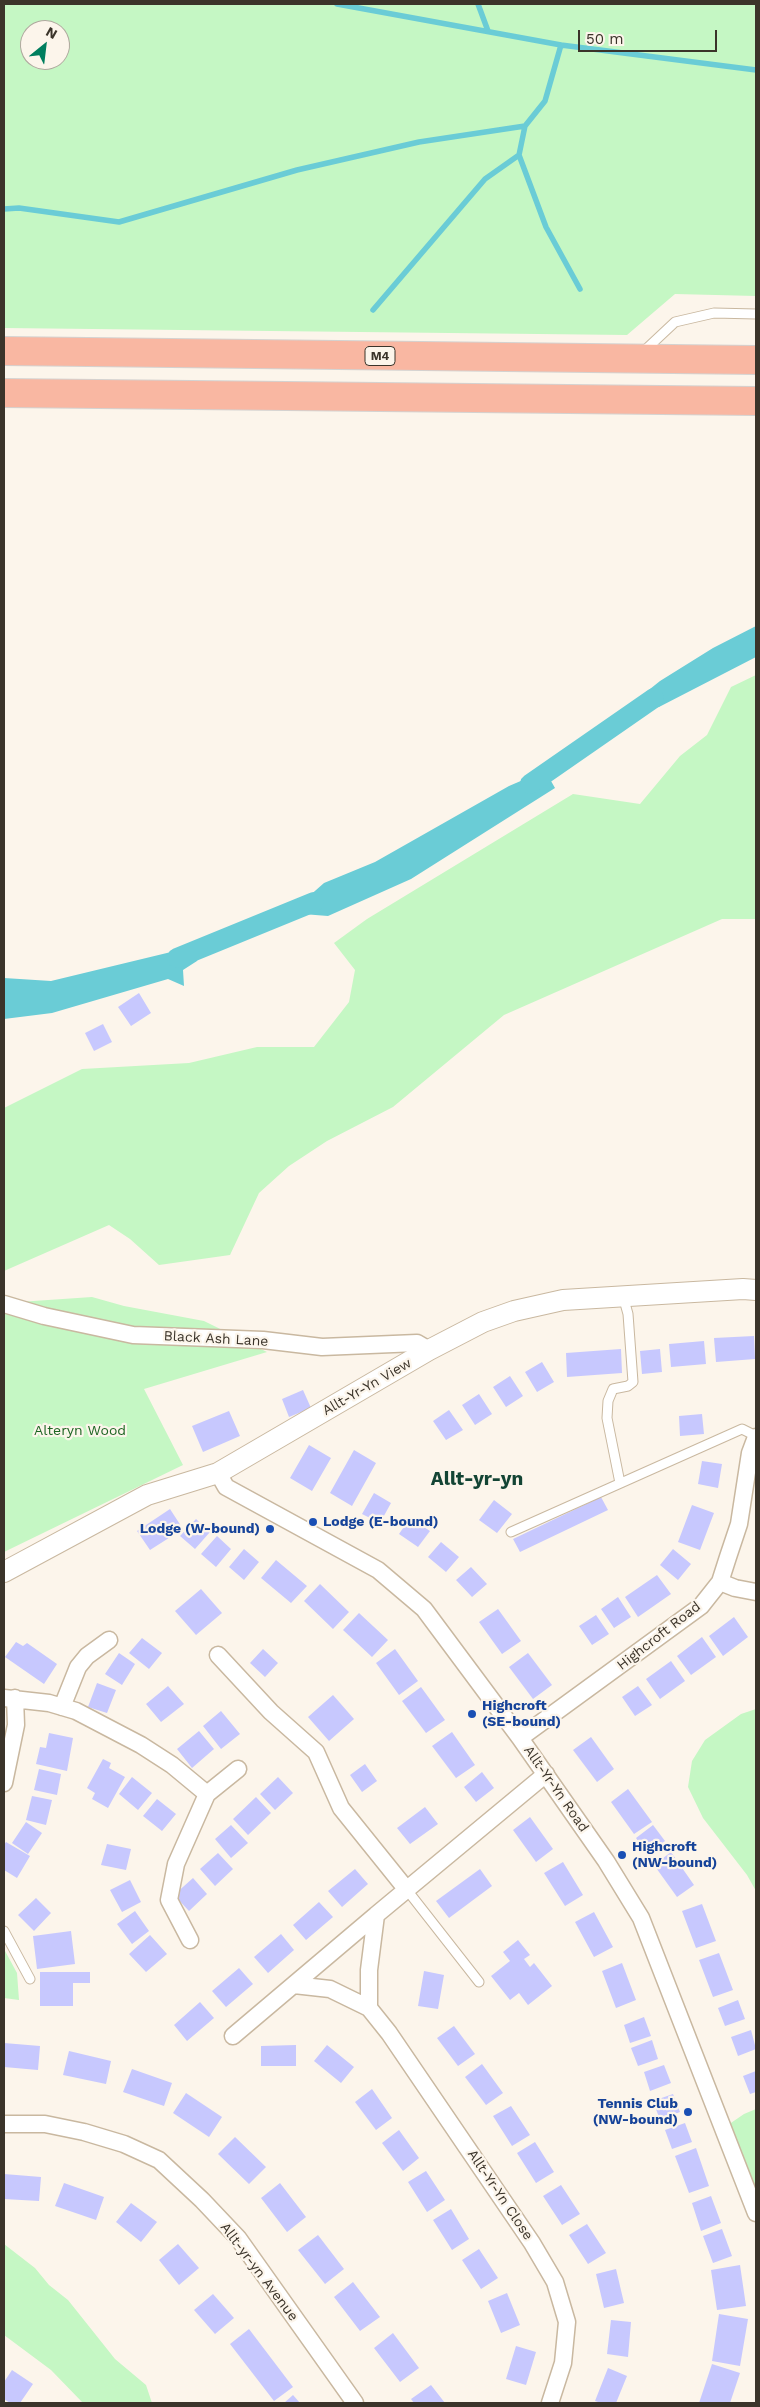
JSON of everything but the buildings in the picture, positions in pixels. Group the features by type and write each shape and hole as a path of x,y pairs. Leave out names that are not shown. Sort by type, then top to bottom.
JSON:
{"highway":[{"name":"M4","path":"4,351 756,360"},
{"path":"4,393 756,401"}],"street":[{"name":"Allt-Yr-Yn View","path":"4,1572 147,1495 218,1473 430,1350 483,1322 514,1311 563,1300 743,1289 756,1290"},
{"name":"Black Ash Lane","path":"4,1304 44,1316 133,1335 263,1340 322,1347 417,1343 430,1350"},
{"name":"Highcroft Road","path":"520,1738 701,1606 720,1582 739,1524 750,1453 756,1436"},
{"name":"Allt-Yr-Yn Road","path":"218,1473 226,1487 378,1570 424,1609 520,1738 606,1861 642,1918 756,2213"},
{"path":"720,1582 735,1588 756,1592"},
{"path":"62,1707 71,1680 78,1667 87,1656 109,1640"},
{"path":"218,1654 271,1712 316,1752 341,1808 407,1890"},
{"path":"4,1783 16,1726 9,1698 76,1711 141,1745 172,1765 208,1794"},
{"path":"190,1940 169,1900 176,1864 208,1794 238,1769"},
{"path":"233,2036 546,1774"},
{"path":"369,2008 369,1970 376,1915"},
{"name":"Allt-Yr-Yn Close","path":"294,1985 330,1989 369,2008 389,2033 488,2178 555,2282 567,2322 563,2363 550,2403"},
{"name":"Allt-yr-yn Avenue","path":"4,2124 45,2124 84,2132 124,2144 159,2160 202,2200 238,2238 355,2403"}],"lane":[{"path":"636,359 675,322 714,314 756,314"},
{"path":"620,1483 607,1418 608,1401 613,1389 628,1386 633,1382 628,1314 623,1296"},
{"path":"511,1532 742,1428 756,1436"},
{"path":"407,1890 479,1982"},
{"path":"4,1931 30,1979"}],"green space":[{"path":"4,4 756,4 756,296 675,294 627,335 4,328"},
{"path":"756,675 756,919 722,919 504,1015 393,1107 327,1141 289,1166 259,1193 230,1255 159,1265 130,1239 109,1225 4,1271 4,1108 82,1069 189,1063 257,1047 314,1047 349,1002 355,970 334,943 367,919 573,794 640,804 680,756 707,735 731,687"},
{"name":"Alteryn Wood","path":"92,1297 124,1306 204,1321 267,1352 144,1389 183,1465 4,1552 4,1303"},
{"path":"756,1709 756,1891 747,1875 703,1818 688,1787 692,1761 705,1740 741,1714"},
{"path":"4,1949 17,1973 19,2000 4,1998"},
{"path":"756,2109 756,2213 725,2127 744,2114"},
{"path":"4,2244 35,2268 49,2285 68,2300 115,2359 146,2385 152,2403 83,2403 51,2370 4,2335"}],"water":[{"path":"756,626 756,657 659,707 632,712 640,697 660,681 713,648"},
{"path":"551,768 551,781 555,788 411,879 328,916 290,913 324,883 375,862 509,786"},
{"path":"202,948 197,961 183,970 184,986 168,979 52,1013 4,1019 4,978 51,981 171,952"}],"waterway":[{"path":"337,4 561,45"},
{"path":"478,4 488,31"},
{"path":"4,209 19,208 119,222 297,170 419,142 525,126 545,101 561,45 756,70"},
{"path":"525,126 519,155 546,227 580,289"},
{"path":"373,310 485,179 519,155"},
{"path":"530,784 654,698"},
{"path":"177,958 314,902"}],"place":[{"name":"Lodge (E-bound)","path":"313,1522"},
{"name":"Lodge (W-bound)","path":"270,1529"},
{"name":"Highcroft (SE-bound)","path":"472,1714"},
{"name":"Highcroft (NW-bound)","path":"622,1855"},
{"name":"Tennis Club (NW-bound)","path":"688,2112"}],"district":[{"name":"Allt-yr-yn","path":"477,1479"}]}
